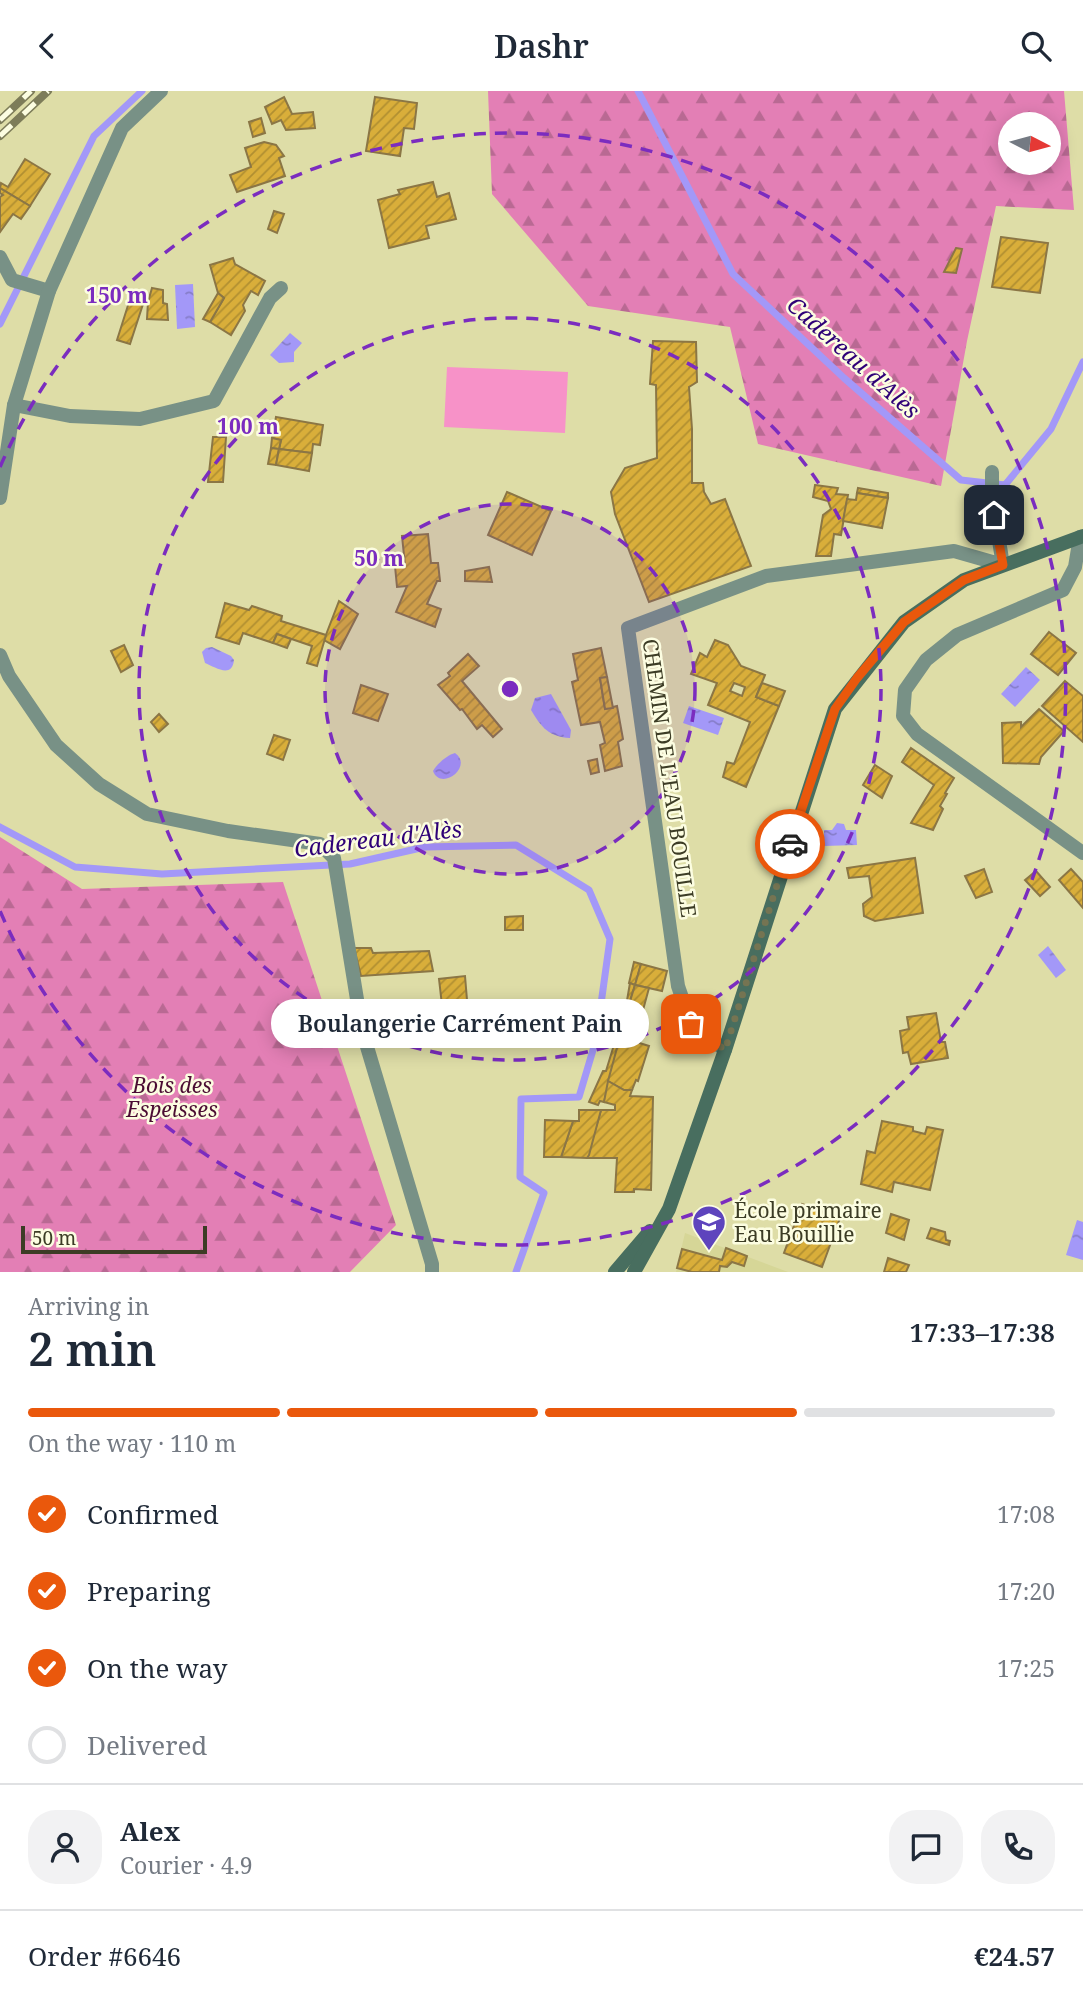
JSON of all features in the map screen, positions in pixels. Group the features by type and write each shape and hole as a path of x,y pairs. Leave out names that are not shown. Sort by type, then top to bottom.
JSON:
{"main road":[{"path":"634,1272 669,1209 725,1050 835,709 904,622 964,580 1081,537"},
{"path":"615,1272 669,1209"}],"street":[{"path":"0,498 14,405 49,291 122,128 161,91"},
{"path":"0,257 12,280 49,291"},
{"path":"14,405 70,416 140,419 214,401 270,298 281,288"},
{"path":"992,472 992,498 1003,565"},
{"path":"1081,537 1075,567 1063,590 957,635 926,660 905,690 904,716 917,734 1083,853"},
{"name":"CHEMIN DE L'EAU BOUILLE","path":"725,1050 691,1024 678,986 628,628 766,576 954,551 1003,565"},
{"path":"0,655 9,676 56,745 99,784 147,814 228,831 320,844 334,858 362,1030 432,1264 432,1272"}],"shaded area":[{"path":"447,367 568,372 565,433 444,427"},
{"name":"École primaire Eau Bouillie","path":"685,1233 788,1272 676,1272"}],"green space":[{"path":"488,91 1064,91 1074,210 996,206 967,341 941,486 758,444 730,327 588,306 492,194"},
{"name":"Bois des Espeisses","path":"0,837 82,889 283,882 396,1225 350,1272 0,1272"}],"water":[{"path":"193,284 195,327 177,329 175,285"},
{"path":"290,333 302,343 294,352 294,362 279,363 270,355"},
{"path":"212,647 231,656 234,660 230,669 223,670 205,663 202,652"},
{"path":"1026,667 1040,680 1015,707 1001,694"},
{"path":"551,694 571,730 570,738 556,736 546,730 531,710 535,698"},
{"path":"689,706 724,718 718,735 683,723"},
{"path":"455,753 460,758 458,770 448,778 437,777 433,771 435,768"},
{"path":"837,823 844,824 846,830 856,830 857,845 824,846 824,830 832,830"},
{"path":"1048,946 1066,970 1056,978 1038,955"},
{"path":"1077,1220 1083,1222 1083,1260 1066,1255"}],"building":[{"path":"284,97 292,114 313,112 315,128 286,130 281,120 272,124 265,107"},
{"path":"375,97 417,103 414,129 404,128 400,156 366,151"},
{"path":"261,118 265,133 253,137 249,122"},
{"path":"264,142 276,145 284,156 279,158 285,176 237,192 230,175 251,167 245,148"},
{"path":"25,159 50,174 30,206 0,188 1,183 8,187"},
{"path":"433,182 437,197 449,193 456,219 426,226 429,238 389,248 378,200 400,194 398,190"},
{"path":"0,188 30,206 21,219 13,214 0,232 0,197 3,195"},
{"path":"274,211 284,214 277,233 268,229"},
{"path":"1001,237 1048,243 1040,293 992,287"},
{"path":"956,248 962,249 956,273 944,272"},
{"path":"233,258 235,264 265,281 258,295 251,291 243,305 245,311 231,335 210,322 224,298 218,293 210,265"},
{"path":"152,288 163,290 163,303 167,304 168,320 147,319"},
{"path":"218,293 224,298 210,322 203,319"},
{"path":"130,299 144,301 130,344 117,340"},
{"path":"653,341 696,342 697,382 689,387 692,483 703,483 704,492 711,504 725,499 751,566 649,602 615,514 611,492 625,468 657,458 656,385 650,384"},
{"path":"276,417 323,425 320,445 313,444 312,453 279,449 281,440 272,438"},
{"path":"213,437 226,437 223,482 208,482"},
{"path":"272,438 281,440 279,449 271,448"},
{"path":"271,448 279,449 276,465 268,464"},
{"path":"279,449 312,453 309,471 276,465"},
{"path":"815,485 838,488 836,494 848,495 841,535 834,534 831,556 816,556 823,515 831,509 828,501 813,497"},
{"path":"858,488 888,493 888,498 857,493"},
{"path":"507,492 551,511 532,555 488,535"},
{"path":"857,493 888,498 882,528 843,521 847,499 856,500"},
{"path":"428,534 431,563 438,563 440,581 437,581 427,604 441,609 435,627 396,612 407,586 397,587 395,566 405,565 402,536"},
{"path":"489,567 492,582 465,581 465,571"},
{"path":"339,601 358,614 340,649 324,640"},
{"path":"225,603 249,610 252,606 282,616 281,621 326,635 317,666 307,663 312,646 277,634 273,643 243,633 239,644 216,637"},
{"path":"1049,632 1076,653 1058,675 1031,654"},
{"path":"277,634 291,639 287,648 273,643"},
{"path":"715,640 728,645 741,666 765,675 756,697 779,706 746,787 723,777 727,762 734,764 750,722 708,705 717,683 691,674 700,653 707,657","holes":["734,683 745,687 742,696 730,691"]},
{"path":"124,645 133,665 121,672 111,651"},
{"path":"601,648 607,677 600,678 605,709 617,706 623,739 618,742 622,766 605,771 600,745 605,743 600,722 581,725 572,682 578,680 573,654"},
{"path":"468,654 479,666 462,681 502,729 493,737 482,725 477,729 438,685 450,676 448,673"},
{"path":"607,677 613,708 605,709 600,678"},
{"path":"1065,681 1083,696 1083,742 1042,706"},
{"path":"762,683 785,691 779,706 756,697"},
{"path":"361,685 388,694 378,721 353,713"},
{"path":"1039,709 1064,731 1041,757 1039,764 1003,763 1002,723 1021,722 1021,727"},
{"path":"159,714 168,724 159,732 151,722"},
{"path":"274,735 290,740 283,760 267,754"},
{"path":"911,748 954,778 945,793 947,794 940,806 943,809 933,830 911,823 934,785 902,762"},
{"path":"597,759 599,772 591,774 588,761"},
{"path":"875,765 892,776 882,798 863,785"},
{"path":"915,858 923,913 875,921 864,916 863,904 872,897 869,876 849,878 847,868"},
{"path":"984,869 992,892 976,898 965,876"},
{"path":"1071,869 1083,882 1083,908 1059,880"},
{"path":"1036,871 1050,887 1040,896 1025,880"},
{"path":"523,916 523,930 505,930 505,917"},
{"path":"354,948 371,948 373,953 429,951 433,971 361,976"},
{"path":"634,962 641,964 635,985 629,983"},
{"path":"641,964 667,971 662,991 635,985"},
{"path":"465,976 468,1012 443,1014 439,979"},
{"path":"630,983 635,985 623,1024"},
{"path":"635,985 649,988 643,1010 640,1010 638,1015 642,1017 639,1028 623,1024"},
{"path":"936,1013 941,1042 945,1042 948,1058 911,1064 908,1052 903,1053 900,1031 909,1029 907,1017"},
{"path":"617,1035 620,1037 604,1102 600,1101 598,1105 589,1102 603,1071 606,1071"},
{"path":"620,1037 649,1046 638,1081 636,1080 632,1090 624,1090 608,1081"},
{"path":"608,1081 624,1090 632,1090 630,1096 653,1097 651,1190 615,1192 617,1158 587,1158 601,1110 615,1110 615,1105 604,1102"},
{"path":"579,1110 601,1110 589,1155 587,1158 561,1157 573,1121 579,1121"},
{"path":"545,1120 573,1121 561,1157 544,1157"},
{"path":"882,1121 913,1127 913,1131 925,1134 927,1127 943,1130 930,1190 894,1182 892,1192 861,1184 867,1151 875,1153"},
{"path":"802,1204 840,1218 822,1267 784,1253"},
{"path":"891,1214 909,1220 904,1240 886,1233"},
{"path":"931,1228 945,1232 946,1240 950,1241 949,1245 927,1238"},
{"path":"726,1248 747,1256 744,1266 732,1262 727,1267 720,1266 719,1272 692,1272 677,1268 682,1249 722,1260"},
{"path":"888,1258 909,1265 906,1272 884,1272"}],"waterway":[{"name":"Cadereau d'Alès","path":"0,324 94,136 142,91"},
{"name":"Cadereau d'Alès","path":"638,91 733,274 844,378 961,480 1005,485 1051,429 1083,362"},
{"name":"Cadereau d'Alès","path":"0,827 75,867 162,874 350,864 425,847 516,845 589,890 610,939 596,1040 579,1097 521,1099 520,1177 544,1193 516,1272"}],"railway":[{"path":"0,120 31,91"},
{"path":"0,136 48,91"}],"way so far":[{"path":"691,1024 725,1050 790,844"}],"place":[{"name":"Boulangerie Carrément Pain","path":"691,1024"},
{"name":"École primaire Eau Bouillie","path":"709,1252"}],"route":[{"path":"790,844 835,709 857,678 904,622 964,580 1003,565 994,515"}]}
